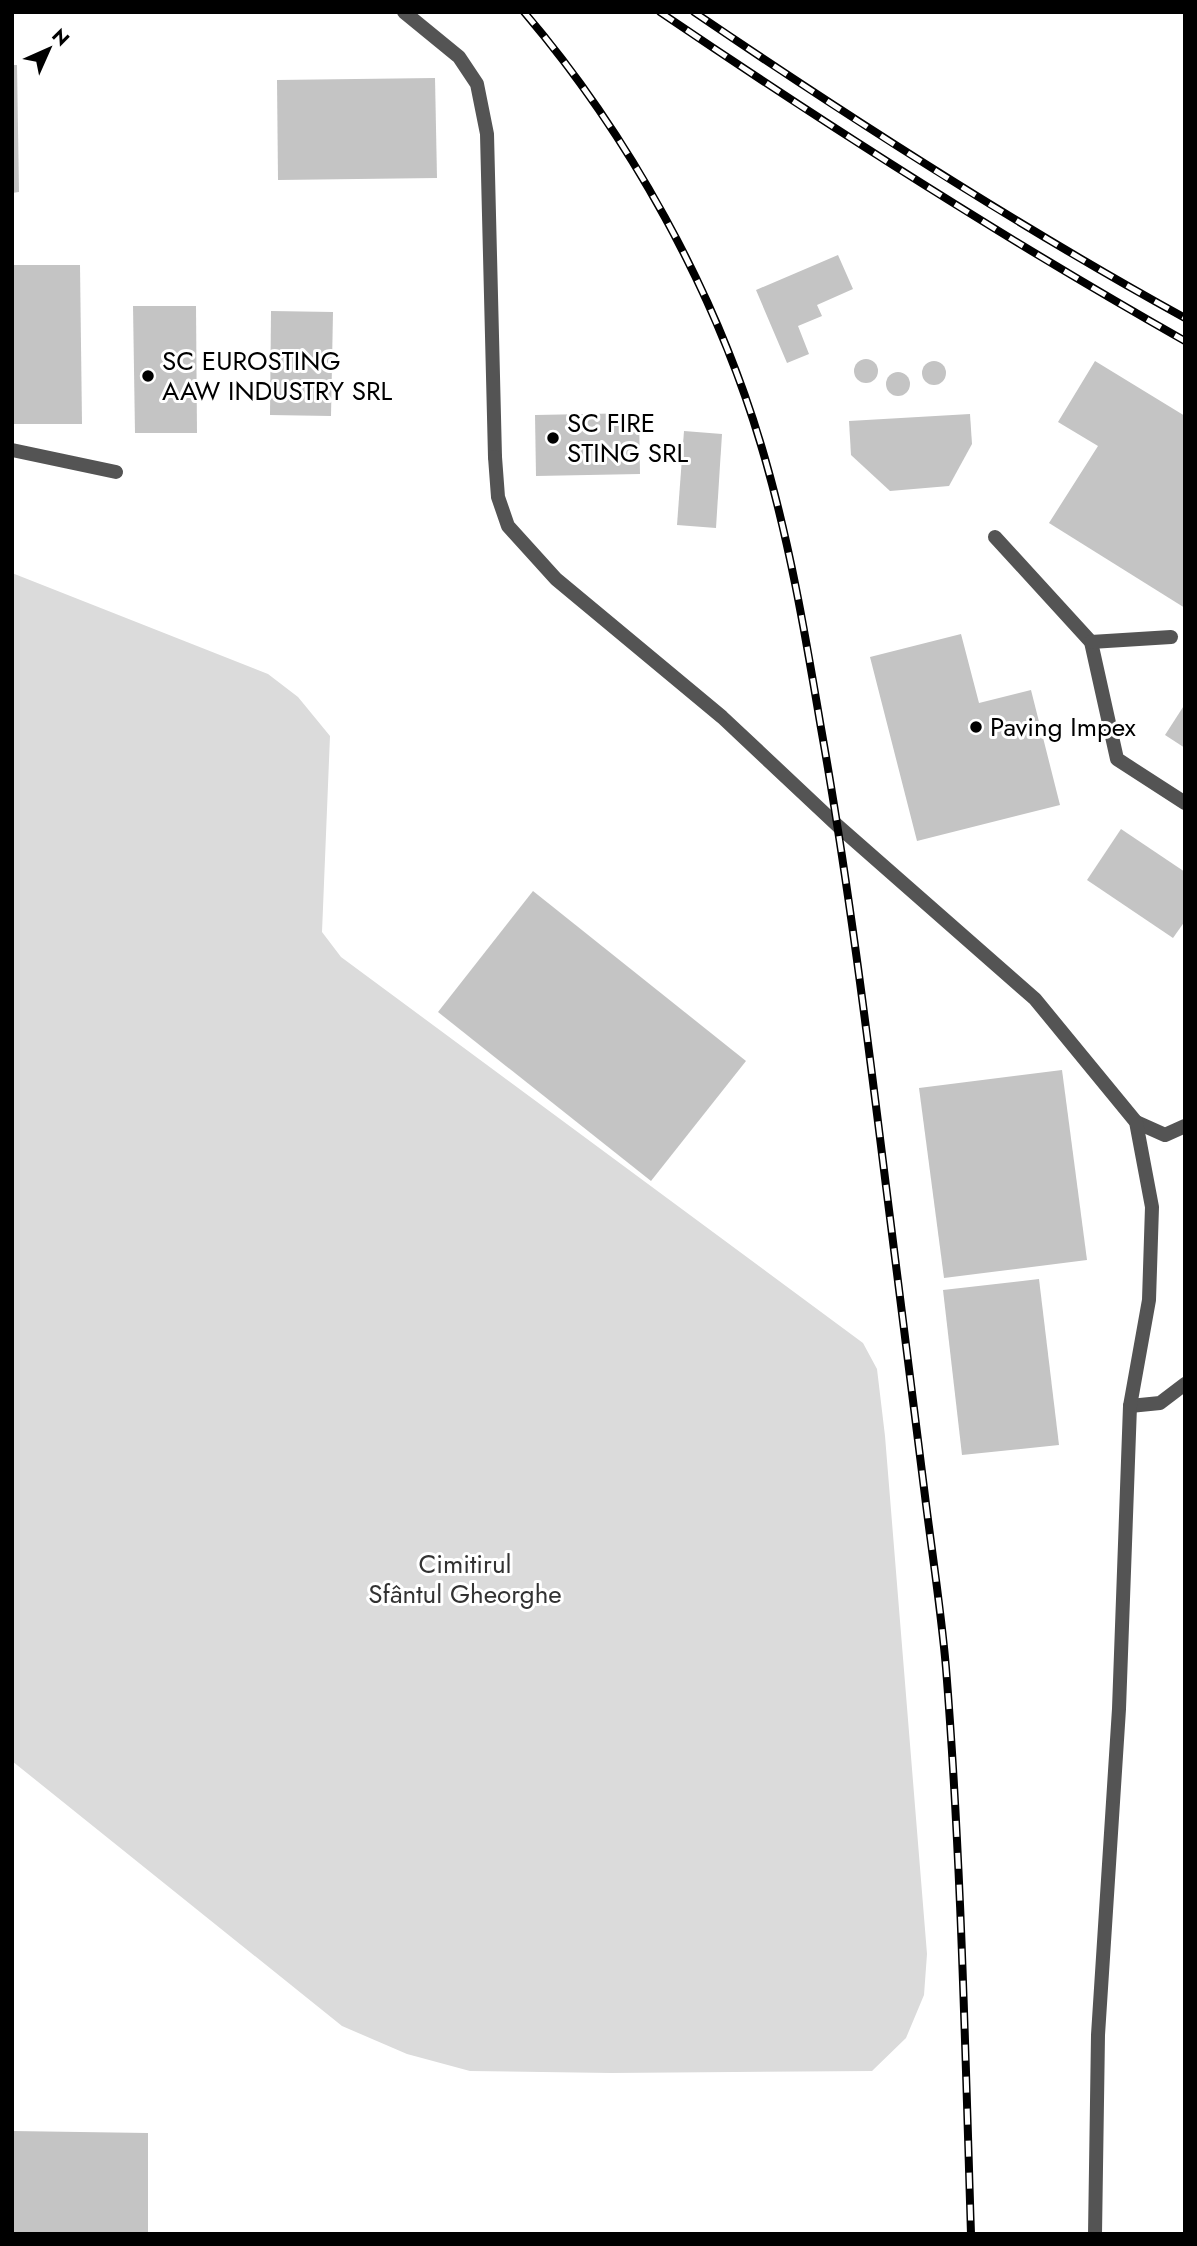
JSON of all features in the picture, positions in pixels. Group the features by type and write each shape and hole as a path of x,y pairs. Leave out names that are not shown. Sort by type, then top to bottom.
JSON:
{"street":[{"path":"404,12 459,57 477,84 485,121 495,457 499,497 508,526 556,579 722,716 838,826 1035,999 1136,1122 1165,1135 1185,1126"},
{"path":"12,450 116,472"},
{"path":"995,537 1091,642 1117,759 1185,803"},
{"path":"1091,642 1171,637"},
{"path":"1095,2234 1098,2035 1119,1710 1130,1406 1149,1300 1152,1207 1136,1122"},
{"path":"1130,1406 1160,1403 1185,1384"}],"green space":[{"name":"Cimitirul Sfântul Gheorghe","path":"12,573 268,674 298,697 330,736 322,932 341,957 863,1343 877,1369 885,1436 927,1954 924,1995 906,2038 872,2071 470,2071 407,2054 342,2026 12,1761"}],"building":[{"path":"12,65 17,65 19,192 12,193"},
{"path":"435,78 437,178 278,180 277,80"},
{"path":"838,255 853,289 817,305 822,316 798,326 809,354 787,363 756,290"},
{"path":"12,265 80,265 82,424 12,424"},
{"path":"133,306 196,306 197,433 135,433"},
{"path":"271,311 333,312 331,416 270,415"},
{"path":"866,359 877,366 878,371 871,382 866,383 855,376 854,371 861,360"},
{"path":"934,361 945,368 946,373 939,384 934,385 923,378 922,373 929,362"},
{"path":"1095,361 1185,416 1185,608 1049,523 1098,446 1058,422"},
{"path":"898,372 909,379 910,384 903,395 898,396 887,389 886,384 893,373"},
{"path":"639,413 640,474 536,476 535,415"},
{"path":"970,414 972,444 949,486 890,491 851,455 849,421"},
{"path":"684,431 722,434 716,528 677,525"},
{"path":"961,634 979,703 1031,690 1060,805 917,841 870,657"},
{"path":"1185,704 1185,748 1165,735"},
{"path":"1121,829 1185,872 1185,921 1173,938 1087,880"},
{"path":"533,891 746,1061 651,1181 438,1012"},
{"path":"1062,1070 1087,1260 944,1278 919,1088"},
{"path":"1039,1279 1059,1445 962,1455 943,1290"},
{"path":"12,2131 148,2133 148,2234 12,2234"}],"railway":[{"path":"524,12 599,110 633,162 693,273 742,387 780,515 796,586 840,842 872,1071 944,1646 959,1880 971,2234"},
{"path":"660,12 919,182 1185,341"},
{"path":"694,12 936,171 1185,318"}],"place":[{"name":"SC EUROSTING AAW INDUSTRY SRL","path":"148,376"},
{"name":"SC FIRE STING SRL","path":"553,438"},
{"name":"Paving Impex","path":"976,727"}]}
